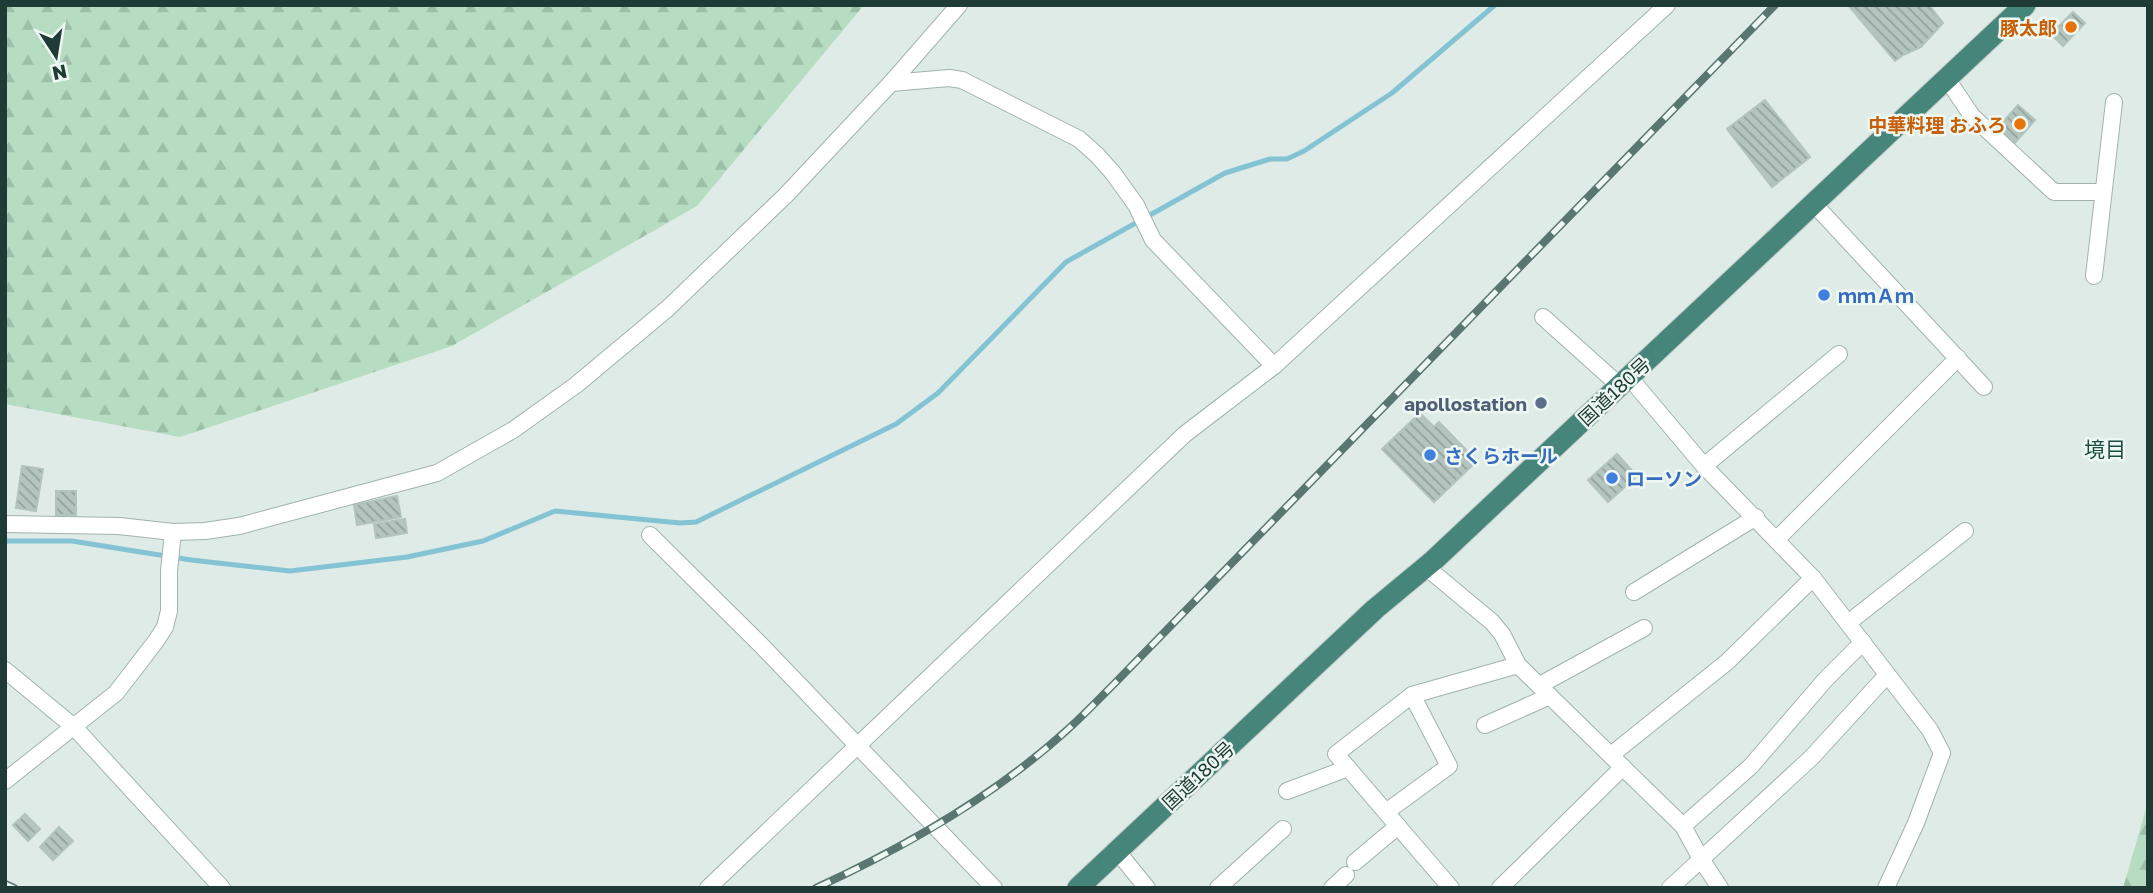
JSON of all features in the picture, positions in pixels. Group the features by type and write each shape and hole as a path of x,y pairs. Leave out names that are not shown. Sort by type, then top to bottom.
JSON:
{"highway":[{"name":"国道180号","path":"1078,888 1375,609 1426,567 2025,5"}],"street":[{"path":"5,524 119,526 173,532 205,531 239,526 437,473 513,430 603,363 667,309 786,195 891,83 959,5"},
{"path":"708,888 1185,434 1274,366 1667,5"},
{"path":"891,83 949,78 962,80 1079,139 1113,173 1136,205 1153,240 1274,366"},
{"path":"1947,79 1972,116 2054,192 2103,192"},
{"path":"2094,276 2114,102"},
{"path":"1814,204 1984,387"},
{"path":"1543,317 1625,381 1777,539 1813,578 1930,730 1942,753 1916,823 1886,888"},
{"path":"1704,466 1839,354"},
{"path":"1777,539 1958,358"},
{"path":"1634,592 1756,517"},
{"path":"1848,623 1965,531"},
{"path":"5,781 116,693 165,627 169,611 173,532"},
{"path":"650,535 761,645 994,888"},
{"path":"1426,567 1492,622 1502,634 1518,665 1683,826 1720,888"},
{"path":"1611,755 1727,662 1813,578"},
{"path":"1485,725 1644,628"},
{"path":"1683,826 1751,766 1825,680 1863,642"},
{"path":"1451,888 1336,754 1412,695 1518,665"},
{"path":"5,670 74,727 222,888"},
{"path":"1670,888 1812,757 1887,675"},
{"path":"1386,812 1449,766 1412,695"},
{"path":"1500,888 1623,767"},
{"path":"1287,791 1348,768"},
{"path":"1332,888 1398,826"},
{"path":"1218,888 1283,829"},
{"path":"1117,851 1147,888"}],"green space":[{"path":"5,5 864,5 697,206 452,346 180,437 5,404"},
{"path":"2148,802 2148,888 2123,888"}],"building":[{"path":"1848,5 1929,5 1943,23 1921,47 1895,61"},
{"path":"2073,12 2085,23 2063,46 2051,34"},
{"path":"1765,100 1810,157 1772,187 1727,129"},
{"path":"2018,105 2035,120 2012,146 1995,131"},
{"name":"さくらホール","path":"1420,413 1434,427 1439,422 1477,461 1434,502 1382,449"},
{"name":"ローソン","path":"1617,454 1637,476 1608,502 1588,480"},
{"path":"22,466 43,469 36,511 16,508"},
{"path":"56,491 76,491 76,515 56,515"},
{"path":"397,496 401,517 357,525 354,505"},
{"path":"405,519 407,533 376,538 374,524"},
{"path":"25,814 40,829 28,841 13,825"},
{"path":"59,827 73,841 53,860 40,847"}],"waterway":[{"path":"5,541 72,541 191,560 290,571 407,557 483,541 555,511 680,523 696,522 896,424 938,393 1066,262 1225,173 1270,159 1287,159 1304,151 1392,93 1495,5"}],"railway":[{"path":"816,888 947,819 1009,778 1072,725 1775,5"},
{"path":"5,884 14,888"}],"place":[{"name":"豚太郎","path":"2071,27"},
{"name":"中華料理 おふろ","path":"2020,124"},
{"name":"ｍｍＡｍ","path":"1824,295"},
{"name":"apollostation","path":"1541,403"},
{"name":"さくらホール","path":"1430,455"},
{"name":"ローソン","path":"1612,478"}],"district":[{"name":"境目","path":"2105,449"}]}
